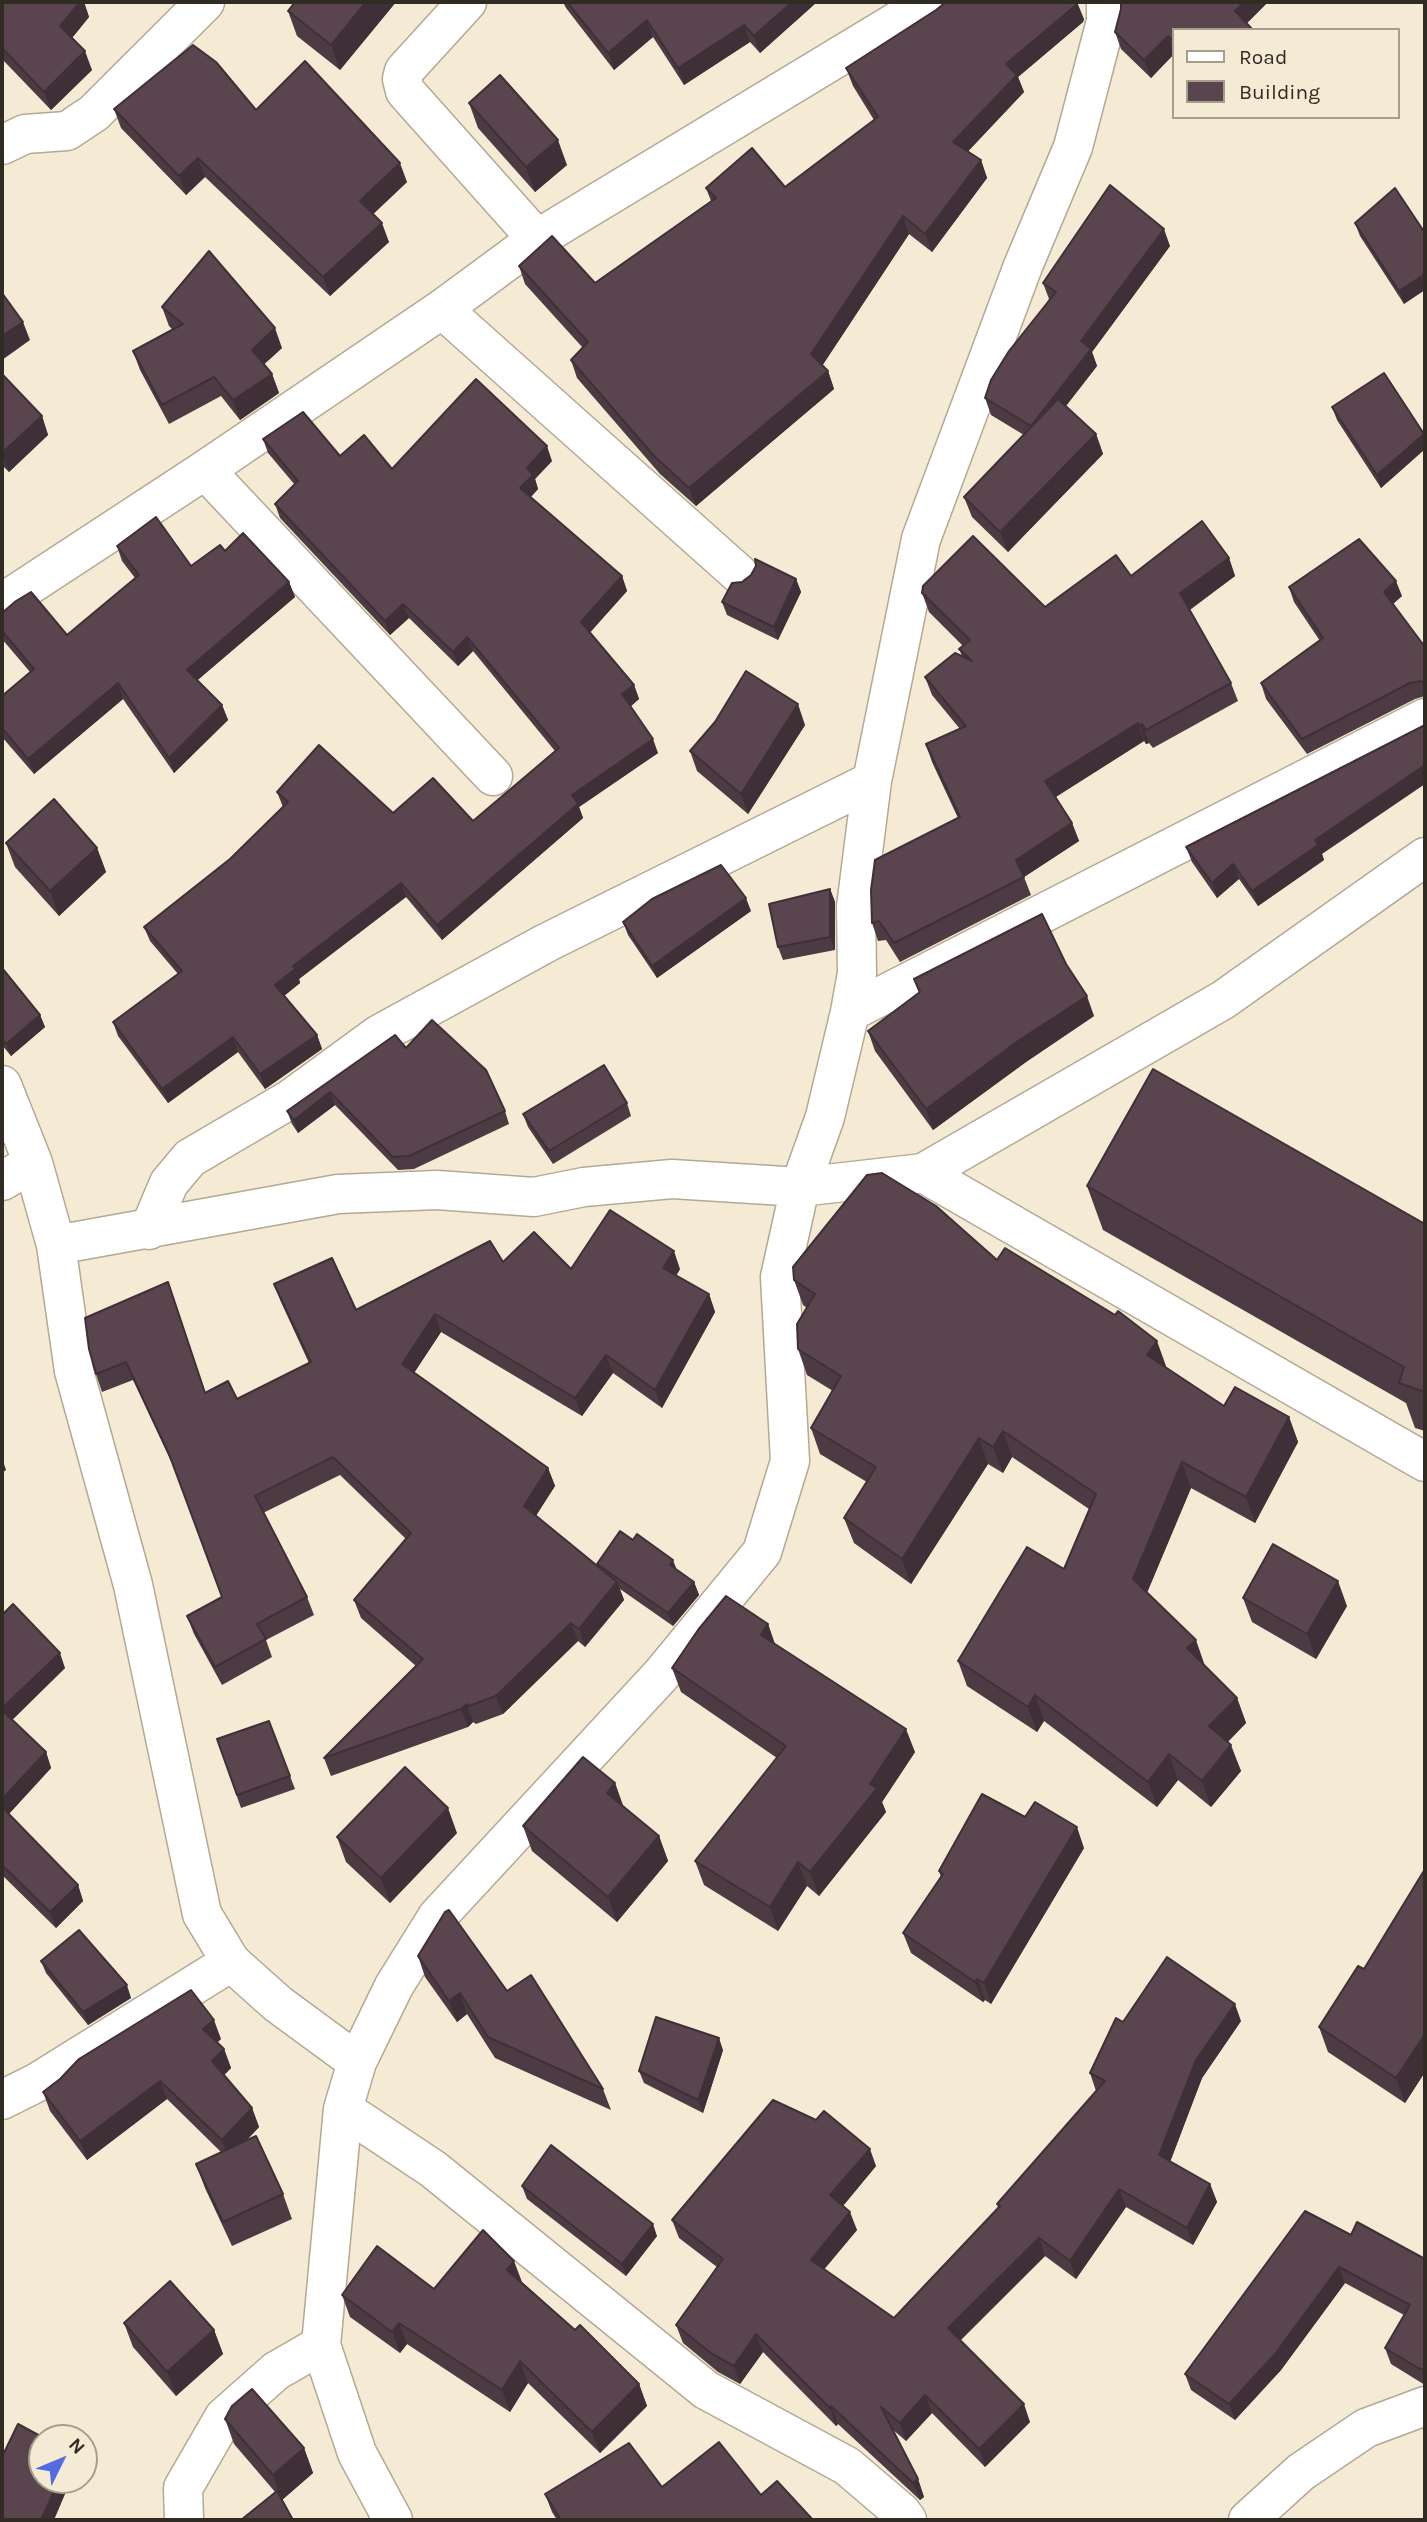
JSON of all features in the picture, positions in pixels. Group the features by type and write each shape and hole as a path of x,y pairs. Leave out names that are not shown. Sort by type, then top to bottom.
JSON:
{"street":[{"path":"2,145 25,134 67,131 94,113 205,2"},
{"path":"467,2 404,71 402,79 405,91 537,239"},
{"path":"2,603 205,470 442,309 537,239 929,2"},
{"path":"393,2520 357,2453 321,2345 343,2109 357,2062 394,1986 437,1917 661,1675 762,1552 790,1461 780,1276 800,1187 825,1117 850,1012 857,973 856,907 872,781 921,538 1023,266 1073,147 1106,21 1106,2"},
{"path":"442,309 738,575"},
{"path":"205,470 493,776"},
{"path":"850,1012 1425,718"},
{"path":"149,1230 169,1183 190,1158 289,1100 378,1035 546,943 872,781"},
{"path":"56,1245 338,1194 436,1191 534,1198 584,1187 672,1180 800,1187 923,1173 1223,1000 1425,857"},
{"path":"2,1085 18,1172 56,1245 74,1371 133,1585 202,1914 231,1962 278,2004 357,2062"},
{"path":"923,1173 1425,1462"},
{"path":"2,2100 38,2082 231,1962"},
{"path":"343,2109 433,2169 706,2390 847,2466 908,2520"},
{"path":"184,2520 183,2488 225,2417 276,2371 321,2345"},
{"path":"1248,2520 1301,2472 1366,2428 1425,2406"}],"building":[{"path":"2,2 80,2 60,26 85,51 44,92 2,48"},
{"path":"295,2 366,2 331,45 288,11"},
{"path":"567,2 792,2 754,36 744,25 678,68 647,20 608,53"},
{"path":"946,2 1077,2 1006,64 1017,75 953,142 981,160 925,234 903,216 811,354 828,371 689,488 654,456 571,360 588,342 519,266 552,236 595,283 716,198 706,188 752,148 785,187 878,117 846,68"},
{"path":"1121,2 1244,2 1235,11 1251,28 1172,28 1172,40 1168,36 1144,60 1115,32"},
{"path":"193,45 216,62 256,110 305,61 400,163 360,201 382,223 323,277 198,158 179,176 114,109"},
{"path":"500,75 558,140 526,167 469,103"},
{"path":"1110,185 1164,229 1081,341 1091,349 1031,426 985,398 991,380 1009,351 1056,292 1043,283"},
{"path":"1395,188 1425,233 1425,274 1399,291 1355,223"},
{"path":"209,251 275,328 252,350 272,374 233,400 214,377 162,405 133,351 183,324 162,307"},
{"path":"2,293 23,322 2,336"},
{"path":"1384,373 1424,434 1377,475 1332,407"},
{"path":"2,374 42,416 2,453"},
{"path":"476,379 547,446 527,468 533,475 520,488 622,576 581,622 634,685 622,694 653,739 572,795 578,804 437,925 401,883 293,966 295,969 275,985 317,1035 260,1074 233,1037 162,1089 113,1022 182,971 144,927 230,859 288,802 277,792 319,745 393,813 433,778 473,821 559,748 467,637 453,652 403,604 385,621 275,504 298,481 263,439 303,412 340,456 364,435 392,469"},
{"path":"1058,399 1096,434 1000,532 964,497"},
{"path":"156,517 191,566 220,545 225,551 243,533 289,582 187,670 222,705 169,758 118,683 28,759 2,728 2,696 34,669 2,631 2,613 31,592 67,635 139,575 117,546"},
{"path":"1202,521 1229,558 1180,593 1231,683 1146,730 1138,723 1045,781 1072,823 1016,860 1024,877 894,943 879,921 872,923 871,890 875,860 960,817 926,744 966,726 925,677 955,653 972,661 959,649 970,640 922,593 923,586 973,536 1045,607 1116,555 1131,576"},
{"path":"1359,539 1396,581 1384,592 1425,647 1425,683 1410,683 1302,739 1261,683 1323,638 1289,587"},
{"path":"755,559 796,579 774,627 722,602 732,583 742,582 751,575 756,566"},
{"path":"746,671 798,704 741,794 690,751 715,722"},
{"path":"1425,725 1425,765 1315,840 1318,845 1252,891 1233,864 1212,883 1186,847"},
{"path":"54,799 97,848 50,891 6,843"},
{"path":"721,865 746,898 652,966 623,922 652,899"},
{"path":"830,889 830,937 778,947 769,904"},
{"path":"1042,914 1066,964 1087,996 1018,1041 926,1109 868,1031 920,992 914,979"},
{"path":"2,968 40,1015 6,1044 2,1038"},
{"path":"432,1020 486,1070 505,1111 409,1156 393,1157 330,1092 294,1120 287,1111 395,1035 406,1048"},
{"path":"604,1065 627,1103 549,1151 523,1114"},
{"path":"1153,1069 1425,1224 1425,1392 1399,1383 1404,1367 1087,1186"},
{"path":"882,1173 936,1206 997,1260 1005,1248 1115,1315 1118,1311 1157,1341 1147,1355 1224,1406 1235,1387 1289,1417 1246,1497 1182,1462 1133,1579 1196,1640 1187,1648 1237,1698 1209,1726 1231,1745 1202,1781 1169,1754 1148,1782 1035,1695 1028,1707 958,1661 1027,1547 1064,1569 1096,1494 1003,1431 993,1447 979,1438 902,1559 844,1518 876,1467 811,1428 841,1376 798,1349 797,1324 815,1294 794,1280 793,1267 867,1175"},
{"path":"610,1210 674,1251 663,1268 709,1294 655,1390 606,1355 575,1398 435,1314 402,1364 548,1468 524,1506 617,1582 579,1629 571,1623 496,1696 469,1706 467,1704 461,1709 324,1758 423,1659 354,1600 411,1533 333,1457 255,1496 307,1597 257,1624 266,1639 215,1667 187,1616 222,1597 169,1454 126,1362 96,1374 85,1318 168,1282 205,1393 228,1381 237,1399 311,1362 274,1284 332,1258 356,1310 490,1241 503,1262 534,1232 571,1269"},
{"path":"620,1531 633,1540 637,1534 673,1560 670,1565 694,1582 668,1613 597,1564"},
{"path":"1273,1544 1338,1581 1307,1634 1243,1598"},
{"path":"726,1596 768,1624 761,1635 906,1729 870,1784 877,1788 810,1872 798,1862 770,1907 695,1861 786,1746 672,1668"},
{"path":"13,1604 60,1653 2,1708 2,1615"},
{"path":"2,1710 46,1752 2,1799"},
{"path":"269,1721 290,1776 237,1795 217,1739"},
{"path":"583,1757 615,1783 607,1793 659,1836 608,1897 523,1826"},
{"path":"405,1767 448,1808 381,1878 337,1837"},
{"path":"982,1794 1025,1817 1035,1802 1077,1827 984,1983 977,1979 975,1982 903,1933 943,1874 939,1871"},
{"path":"2,1807 78,1885 50,1912 2,1865"},
{"path":"1425,1869 1425,2034 1396,2078 1319,2027 1358,1966 1364,1969"},
{"path":"449,1910 507,1991 531,1975 603,2089 488,2037 460,1993 449,2001 418,1956 445,1912"},
{"path":"79,1930 127,1985 83,2012 41,1961"},
{"path":"1167,1957 1235,2004 1196,2060 1159,2155 1210,2184 1187,2228 1119,2189 1070,2261 1039,2238 948,2328 1024,2404 979,2449 925,2395 900,2423 881,2407 918,2479 913,2483 831,2406 830,2408 756,2334 734,2366 712,2354 676,2325 723,2259 672,2220 773,2100 816,2120 824,2111 870,2149 830,2195 850,2212 811,2260 894,2318 1000,2206 997,2204 1105,2081 1090,2073 1116,2018 1123,2022"},
{"path":"191,1990 214,2020 203,2029 224,2049 212,2061 252,2108 222,2140 160,2081 80,2141 43,2092 79,2059"},
{"path":"656,2017 719,2038 698,2100 639,2071"},
{"path":"256,2136 283,2194 223,2222 196,2164"},
{"path":"551,2145 653,2224 622,2264 522,2186"},
{"path":"1305,2211 1351,2235 1357,2222 1425,2259 1425,2370 1385,2348 1410,2305 1339,2267 1275,2354 1229,2404 1185,2374"},
{"path":"483,2230 514,2261 507,2270 575,2330 580,2325 639,2384 592,2432 520,2361 502,2390 399,2323 392,2332 342,2295 377,2246 434,2289"},
{"path":"170,2281 214,2330 167,2372 124,2323"},
{"path":"252,2389 304,2448 273,2475 225,2419 232,2406"},
{"path":"18,2424 28,2429 28,2494 53,2494 41,2520 2,2520 2,2457"},
{"path":"719,2442 761,2495 777,2481 813,2520 561,2520 545,2494 629,2443 662,2487"},
{"path":"277,2491 293,2520 241,2520"}]}
